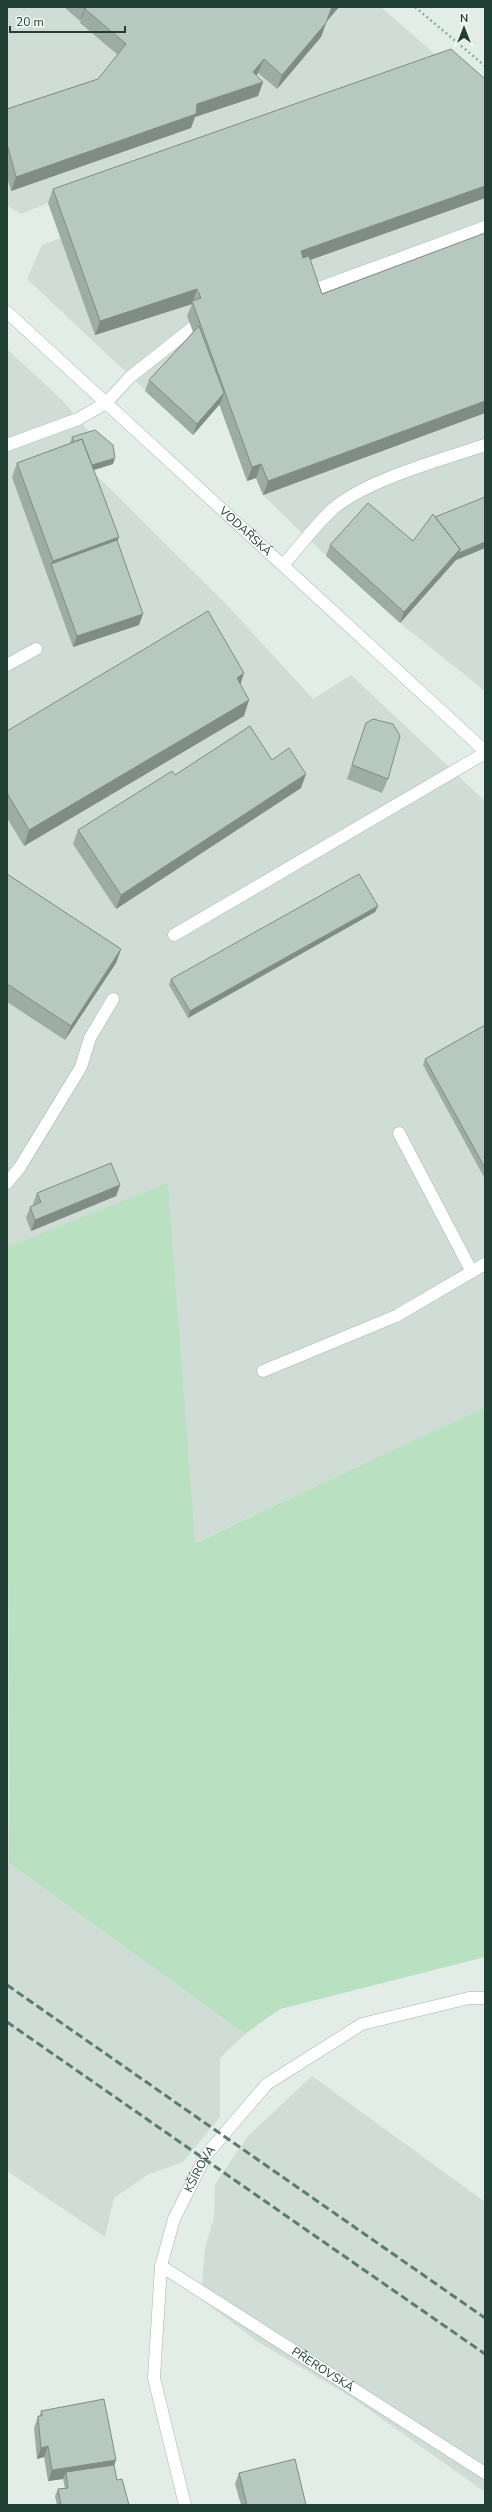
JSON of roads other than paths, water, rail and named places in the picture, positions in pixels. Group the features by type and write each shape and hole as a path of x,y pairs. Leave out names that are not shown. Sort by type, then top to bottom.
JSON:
{"street":[{"path":"311,291 485,228"},
{"name":"VODAŘSKÁ","path":"7,312 485,752"},
{"path":"7,445 78,419 106,403 130,377 192,328"},
{"path":"283,565 334,509 354,494 375,484 485,445"},
{"path":"7,666 36,649"},
{"path":"174,935 485,752"},
{"path":"7,1183 20,1167 81,1067 90,1038 113,999"},
{"path":"399,1133 472,1272"},
{"path":"263,1371 396,1316 485,1264"},
{"name":"KŠÍROVA","path":"185,2505 154,2378 162,2266 174,2219 206,2156 267,2084 362,2024 469,1998 485,1998"},
{"name":"PŘEROVSKÁ","path":"162,2266 485,2473"}],"railway":[{"path":"7,1985 485,2318"},
{"path":"7,2022 485,2354"}]}
